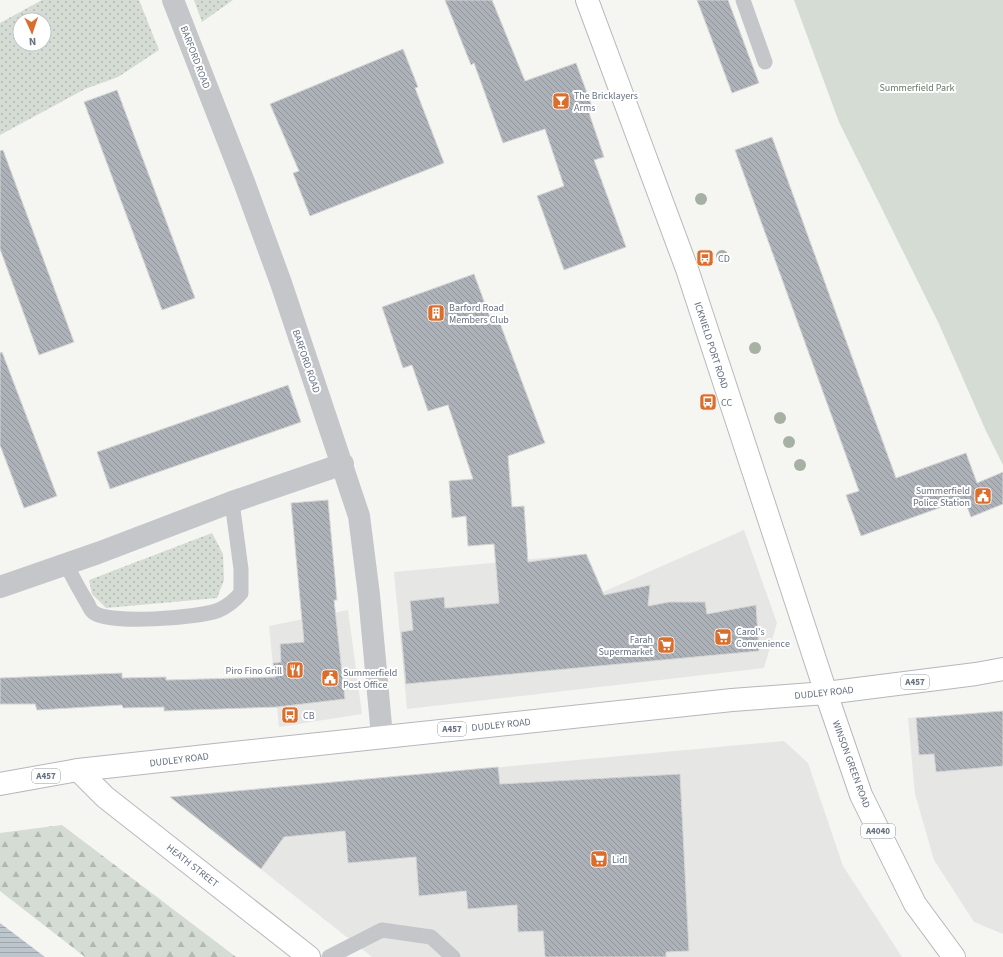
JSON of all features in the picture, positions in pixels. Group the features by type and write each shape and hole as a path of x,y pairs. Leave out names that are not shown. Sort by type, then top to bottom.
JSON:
{"main road":[{"name":"ICKNIELD PORT ROAD","path":"587,0 687,269 826,693"},
{"name":"DUDLEY ROAD","path":"0,784 78,770 382,736 732,700 826,693 976,674 1003,669"},
{"name":"WINSON GREEN ROAD","path":"826,693 861,795 915,904 954,957"},
{"name":"HEATH STREET","path":"78,770 105,797 309,957"}],"street":[{"name":"BARFORD ROAD","path":"173,0 244,182 343,464 359,516 369,595 382,736"},
{"path":"0,587 232,502 343,464"}],"lane":[{"path":"743,0 765,62"},
{"path":"66,564 93,612 108,618 144,619 194,616 219,610 234,601 241,593 241,569 232,502"},
{"path":"329,957 382,930 432,937 453,957"}],"shaded area":[{"path":"744,530 777,623 764,668 407,709 394,572 587,554 603,592"},
{"path":"348,610 362,714 279,727 269,626"},
{"path":"1003,711 1003,934 974,922 934,860 915,794 908,718"},
{"path":"784,741 808,763 843,866 902,957 372,957 182,807 185,796"},
{"path":"0,923 45,957 0,957"}],"green space":[{"path":"42,0 139,0 159,50 118,77 85,89 0,135 0,23 12,16 12,52 52,52 52,12 20,12"},
{"path":"194,0 233,0 202,22"},
{"name":"Summerfield Park","path":"794,0 1003,0 1003,465 986,431 939,324 839,122"},
{"path":"212,533 223,554 224,580 217,598 106,608 92,594 89,580"},
{"path":"62,825 236,957 85,957 0,891 0,833"}],"building":[{"path":"445,0 492,0 525,81 576,63 594,112 589,113 604,157 594,160 626,247 564,270 537,196 564,186 545,129 503,143 474,63 471,65"},
{"path":"697,0 728,0 759,83 732,93"},
{"path":"403,49 418,87 415,88 444,163 310,216 293,173 299,171 270,104"},
{"path":"117,90 195,298 162,310 84,102"},
{"path":"772,137 896,478 966,453 977,483 1003,472 1003,504 971,517 964,499 861,536 846,495 859,491 735,150"},
{"path":"3,150 74,342 39,355 0,249 0,151"},
{"path":"474,274 491,320 498,318 545,443 508,456 512,507 524,506 528,562 586,554 604,595 650,585 648,606 669,602 705,602 707,614 756,605 759,651 406,684 401,632 413,630 410,601 444,597 445,608 499,603 494,544 468,546 466,516 452,518 449,481 473,479 448,405 428,411 412,365 403,368 382,307"},
{"path":"2,352 57,496 24,508 0,445 0,353"},
{"path":"288,385 301,422 110,489 97,452"},
{"path":"328,500 337,600 334,600 345,699 277,707 164,711 164,707 123,708 122,705 37,710 35,704 0,704 0,678 122,673 122,678 166,677 166,680 276,677 273,663 281,662 280,644 304,642 291,503"},
{"path":"1003,711 1003,766 936,772 934,754 919,755 916,718"},
{"path":"498,767 500,784 680,774 689,951 666,952 666,957 545,957 543,931 518,932 517,905 468,909 466,891 419,896 416,857 348,863 345,831 284,837 261,869 170,797"}],"place":[{"name":"The Bricklayers Arms","path":"561,101"},
{"name":"CD","path":"705,258"},
{"name":"Barford Road Members Club","path":"436,313"},
{"name":"CC","path":"708,402"},
{"name":"Summerfield Police Station","path":"983,496"},
{"name":"Carol's Convenience","path":"723,637"},
{"name":"Farah Supermarket","path":"666,645"},
{"name":"Piro Fino Grill","path":"295,670"},
{"name":"Summerfield Post Office","path":"330,678"},
{"name":"CB","path":"290,715"},
{"name":"Lidl","path":"599,859"}]}
